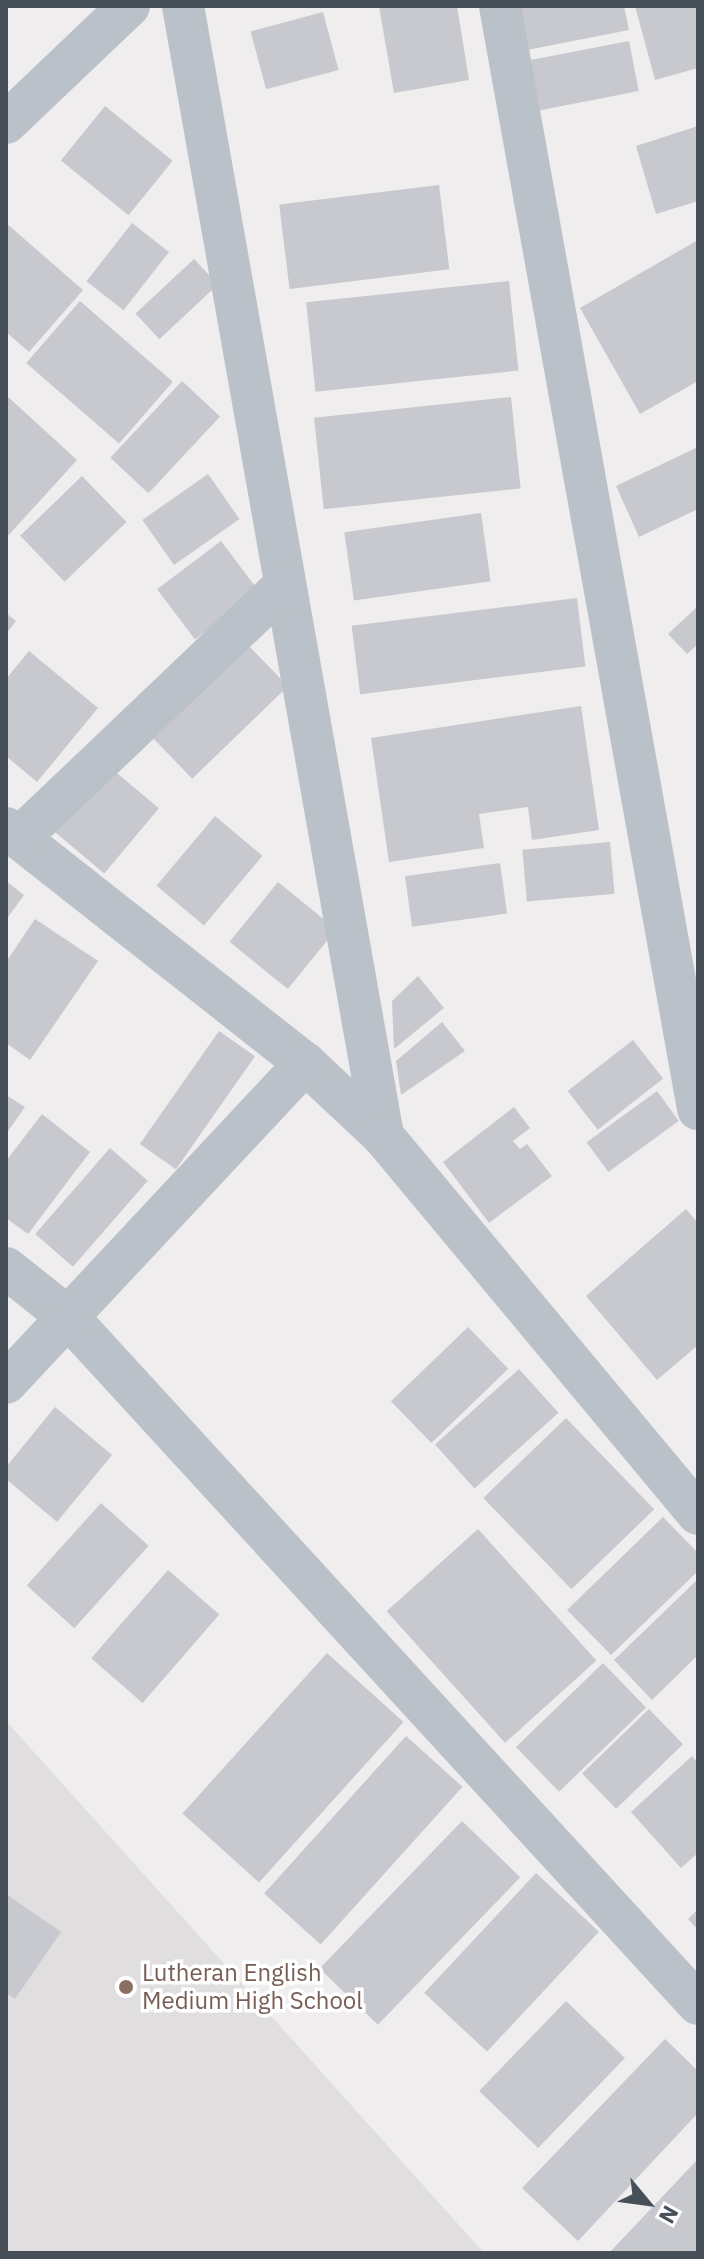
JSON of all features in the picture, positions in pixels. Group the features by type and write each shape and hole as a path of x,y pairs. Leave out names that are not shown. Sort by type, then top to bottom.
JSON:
{"street":[{"path":"6,123 129,6"},
{"path":"183,6 383,1136"},
{"path":"500,6 698,1109"},
{"path":"284,586 12,833 305,1063 383,1136 698,1514"},
{"path":"6,1383 305,1063"},
{"path":"6,1268 68,1317 698,2004"}],"shaded area":[{"name":"Lutheran English Medium High School","path":"6,1721 484,2253 6,2253"}],"building":[{"path":"379,6 457,6 469,80 394,93"},
{"path":"508,6 624,6 629,30 517,52"},
{"path":"635,6 698,6 698,68 655,80"},
{"path":"323,12 339,70 266,89 251,31"},
{"path":"629,41 639,91 537,111 527,61"},
{"path":"105,106 173,161 129,215 61,160"},
{"path":"698,126 698,201 656,214 636,146"},
{"path":"439,185 449,269 290,289 279,205"},
{"path":"6,223 83,290 29,352 6,332"},
{"path":"132,223 169,252 123,310 86,281"},
{"path":"698,240 698,381 640,414 580,308"},
{"path":"194,259 218,285 159,339 135,314"},
{"path":"509,281 518,371 316,392 306,302"},
{"path":"80,301 173,382 119,444 26,363"},
{"path":"182,381 220,416 148,493 110,458"},
{"path":"6,395 77,460 6,538"},
{"path":"511,397 521,488 324,509 314,418"},
{"path":"698,447 698,509 639,537 616,486"},
{"path":"208,474 240,519 174,565 142,520"},
{"path":"82,476 126,522 65,582 20,536"},
{"path":"481,513 491,581 354,601 344,532"},
{"path":"221,541 259,591 195,639 157,589"},
{"path":"577,598 585,666 360,694 352,626"},
{"path":"698,606 698,644 687,654 668,634"},
{"path":"6,613 16,621 6,634"},
{"path":"249,646 288,686 192,779 153,738"},
{"path":"29,651 98,708 37,782 6,756 6,679"},
{"path":"581,706 599,830 532,840 528,807 479,814 484,848 389,862 371,738"},
{"path":"106,764 159,808 104,873 51,829"},
{"path":"215,816 262,856 204,926 157,886"},
{"path":"610,842 615,894 527,901 522,850"},
{"path":"500,863 507,914 412,927 405,876"},
{"path":"6,881 24,895 6,920"},
{"path":"278,882 336,929 288,989 230,942"},
{"path":"35,919 98,961 30,1060 6,1043 6,962"},
{"path":"418,976 444,1008 394,1049 392,1001"},
{"path":"442,1022 465,1051 401,1095 396,1061"},
{"path":"219,1031 255,1056 176,1169 140,1144"},
{"path":"633,1040 663,1079 598,1130 568,1091"},
{"path":"657,1091 679,1121 608,1172 587,1142"},
{"path":"6,1095 25,1107 6,1134"},
{"path":"514,1107 530,1128 513,1141 520,1149 527,1144 552,1176 489,1223 443,1162"},
{"path":"42,1114 90,1152 28,1234 6,1218 6,1161"},
{"path":"110,1148 148,1181 73,1267 35,1234"},
{"path":"686,1209 698,1223 698,1345 657,1380 586,1296"},
{"path":"468,1327 508,1369 431,1443 391,1401"},
{"path":"519,1369 558,1413 475,1488 435,1445"},
{"path":"55,1407 112,1455 57,1522 6,1479 6,1467"},
{"path":"566,1418 654,1509 571,1589 483,1498"},
{"path":"101,1503 149,1546 74,1628 27,1585"},
{"path":"663,1517 698,1553 698,1571 611,1655 567,1610"},
{"path":"478,1529 596,1661 505,1743 387,1611"},
{"path":"168,1570 219,1615 143,1703 91,1658"},
{"path":"698,1579 698,1655 652,1700 614,1660"},
{"path":"327,1653 404,1722 259,1882 182,1814"},
{"path":"603,1663 646,1708 559,1792 516,1747"},
{"path":"649,1709 683,1744 616,1809 582,1774"},
{"path":"406,1736 462,1787 321,1944 264,1894"},
{"path":"692,1756 698,1763 698,1853 681,1868 631,1812"},
{"path":"462,1821 520,1877 378,2025 320,1968"},
{"path":"536,1873 599,1932 487,2052 424,1993"},
{"path":"6,1894 61,1932 15,1999 6,1993"},
{"path":"698,1909 698,1930 688,1919"},
{"path":"566,2001 625,2058 538,2148 479,2091"},
{"path":"665,2039 698,2071 698,2113 578,2241 522,2188"},
{"path":"698,2159 698,2253 609,2253"}],"place":[{"name":"Lutheran English Medium High School","path":"126,1987"}]}
